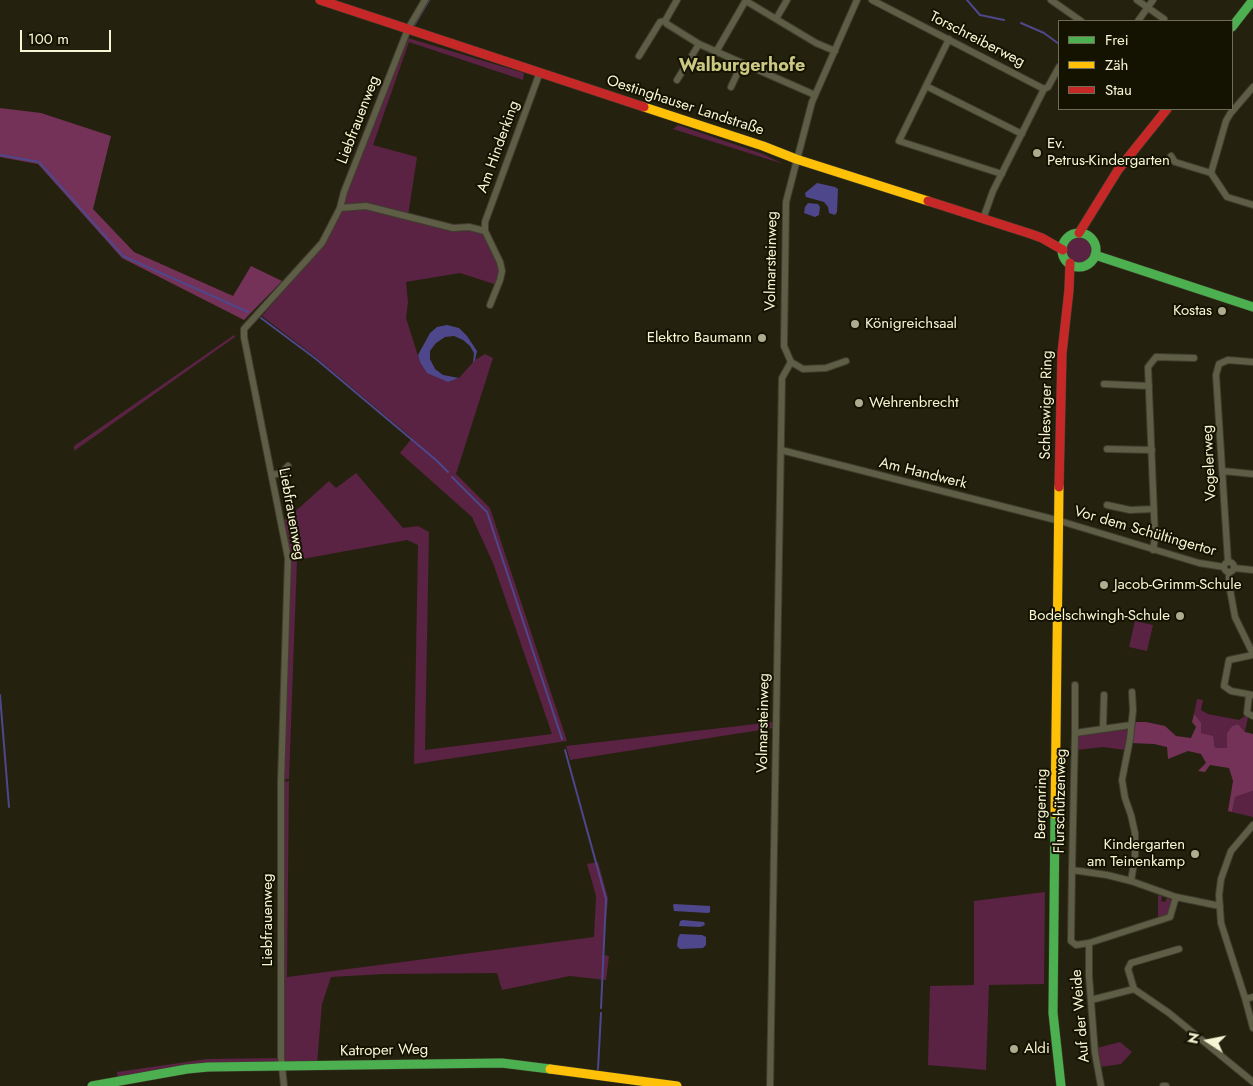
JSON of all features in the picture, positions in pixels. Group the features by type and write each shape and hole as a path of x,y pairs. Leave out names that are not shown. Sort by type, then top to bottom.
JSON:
{"street":[{"name":"Oestinghauser Landstraße","path":"320,0 763,146 796,159 1042,238 1062,250"},
{"name":"Liebfrauenweg","path":"284,1086 281,1057 281,781 288,558 244,337 244,329 322,242 340,208 344,192 408,29 425,0"},
{"path":"639,56 660,22 665,21 676,0"},
{"path":"716,52 746,0 834,51"},
{"path":"776,19 788,0"},
{"name":"Volmarsteinweg","path":"770,1086 782,378 791,362 784,346 786,202 796,159 815,95 857,0"},
{"name":"Torschreiberweg","path":"872,0 1044,88"},
{"path":"1051,0 1080,20"},
{"path":"1137,0 1164,19"},
{"path":"1139,20 1153,0"},
{"path":"1233,26 1253,0"},
{"path":"665,21 699,44 815,95"},
{"path":"949,39 899,141 1002,174"},
{"path":"677,80 699,44"},
{"path":"731,87 742,63"},
{"path":"984,219 993,191 1044,88 1048,87 1058,69"},
{"name":"Am Hinderking","path":"485,231 485,222 540,72"},
{"path":"926,86 1022,134"},
{"path":"1211,173 1226,122 1230,114 1253,87"},
{"path":"1079,233 1118,170 1166,110"},
{"path":"1171,156 1175,162 1211,173 1227,197 1253,204"},
{"path":"340,208 366,206 454,228 469,227 485,231 500,262 502,271 490,305"},
{"path":"1089,236 1094,209"},
{"path":"1079,233 1089,236 1095,245 1095,255 1092,261 1081,266 1070,263 1063,255 1062,250 1066,240 1079,233"},
{"name":"Oestinghauser Landstraße","path":"1042,238 1066,240"},
{"path":"1095,255 1253,307"},
{"name":"Schleswiger Ring","path":"1060,521 1062,354 1065,317 1070,290 1070,263"},
{"name":"Schleswiger Ring","path":"1070,290 1081,266"},
{"path":"1153,550 1155,538 1148,367 1156,357 1194,358"},
{"name":"Vogelerweg","path":"1253,362 1228,360 1219,364 1216,375 1229,584 1235,617 1253,654"},
{"path":"791,362 802,369 826,368 846,361"},
{"path":"1104,384 1149,386"},
{"path":"1107,449 1152,450"},
{"name":"Am Handwerk","path":"781,450 1060,521"},
{"path":"272,475 280,473 288,466"},
{"path":"1223,471 1253,474"},
{"path":"1107,506 1130,510 1154,509"},
{"name":"Vor dem Schültingertor","path":"1060,521 1199,563 1253,570"},
{"name":"Bergenring","path":"1060,521 1053,1013 1061,1086"},
{"path":"1253,654 1229,660 1224,686 1230,691 1251,695 1247,714 1253,716"},
{"name":"Flurschützenweg","path":"1075,685 1071,941 1076,945 1089,943"},
{"path":"1131,882 1135,833 1132,814 1125,798 1122,780 1130,739 1133,710 1132,692"},
{"path":"1103,728 1104,695"},
{"name":"Flurschützenweg","path":"1075,732 1131,725"},
{"path":"1253,825 1230,851 1221,879 1220,906 1221,924 1246,999 1253,1028"},
{"path":"1072,870 1107,875 1176,898 1220,906"},
{"path":"1089,943 1170,917 1176,898"},
{"name":"Auf der Weide","path":"1089,943 1095,1053 1101,1086"},
{"path":"1179,949 1131,963 1128,969 1134,988 1169,1013 1253,1082"},
{"path":"1091,1000 1134,988"},
{"path":"1246,999 1253,996"},
{"name":"Katroper Weg","path":"92,1086 195,1068 502,1063 677,1086"}],"shaded area":[{"path":"408,38 524,73 523,80 409,42 373,145 417,157 408,216 366,205 341,207"},
{"path":"0,108 41,113 111,136 93,209 134,252 233,296 251,266 282,281 244,320 122,258 38,164 0,157"},
{"path":"678,125 763,154 783,164 673,129"},
{"path":"817,183 838,189 837,212 835,215 829,213 828,207 824,202 806,197 805,193"},
{"path":"808,203 818,204 820,207 819,215 815,217 804,213"},
{"path":"366,207 454,228 484,231 500,262 497,285 460,273 406,282 408,302 406,318 420,362 448,382 459,378 475,360 485,354 493,358 456,474 490,508 567,741 414,764 418,545 407,540 297,560 289,779 282,780 289,558 282,521 329,481 336,488 356,473 403,528 418,526 429,532 425,750 552,734 493,563 472,517 400,453 412,438 317,358 262,316 324,243 341,209"},
{"path":"1079,237 1088,241 1092,250 1088,259 1079,263 1070,259 1066,250 1070,241"},
{"path":"447,325 459,328 477,351 473,363 474,353 463,340 454,336 445,337 436,343 430,351 430,359 435,369 443,375 459,378 448,382 427,373 418,355 430,333 437,327"},
{"path":"234,335 235,337 74,451 74,446"},
{"path":"1135,621 1153,625 1147,651 1129,647"},
{"path":"1197,699 1203,700 1201,710 1208,714 1239,720 1245,716 1248,717 1245,732 1238,724 1232,726 1227,733 1228,748 1215,748 1215,744 1201,733 1201,722 1194,714"},
{"path":"1194,714 1201,722 1201,733 1213,736 1215,748 1227,748 1227,733 1232,726 1238,724 1245,732 1253,734 1253,791 1235,797 1232,812 1228,811 1233,781 1229,768 1210,765 1205,772 1198,771 1206,763 1201,754 1188,751 1168,759 1167,747 1154,744 1131,743 1134,722 1146,722 1165,726 1176,736 1191,738 1196,727 1192,722"},
{"path":"773,722 773,728 570,760 566,746"},
{"path":"1123,728 1128,733 1125,750 1103,747 1077,750 1080,734"},
{"path":"289,781 287,977 594,937 596,896 587,864 598,862 608,898 603,955 609,956 606,980 570,976 502,990 497,973 384,974 331,977 322,1004 317,1064 283,1065 281,782"},
{"path":"1253,791 1253,817 1232,812 1235,797"},
{"path":"1045,892 1044,984 989,985 986,1070 928,1065 930,986 974,985 974,901"},
{"path":"1158,895 1162,896 1161,901 1165,902 1167,898 1172,903 1167,916 1158,919"},
{"path":"674,904 710,906 710,912 674,911"},
{"path":"680,921 704,922 705,925 700,927 679,926"},
{"path":"680,934 702,935 706,937 706,945 703,948 680,949 677,946"},
{"path":"1120,1042 1132,1052 1121,1064 1100,1067 1097,1048"},
{"path":"280,1058 281,1065 195,1067 118,1080 117,1072 207,1059"}],"waterway":[{"path":"415,24 429,0"},
{"path":"967,0 980,15 1004,20"},
{"path":"1021,23 1044,33 1058,43"},
{"path":"0,155 39,162 123,256 248,312"},
{"path":"261,318 316,359 448,472"},
{"path":"452,477 487,512 562,739"},
{"path":"0,695 9,807"},
{"path":"565,750 606,899 601,1008"},
{"path":"598,1069 601,1013"}],"traffic: fast":[{"path":"1233,26 1253,0"},
{"path":"1079,233 1091,238 1096,250 1091,262 1079,267 1067,262 1062,250 1067,238 1079,233"},
{"path":"1095,255 1253,307"},
{"path":"1055,814 1053,1013 1061,1086"},
{"path":"92,1086 208,1067 502,1063 550,1069"}],"traffic: slow":[{"path":"644,107 763,146 796,159 928,201"},
{"path":"1055,814 1059,487"},
{"path":"550,1069 677,1086"}],"traffic: jam":[{"path":"320,0 644,107"},
{"path":"1079,233 1118,170 1166,110"},
{"path":"928,201 1031,234 1063,250"},
{"path":"1059,487 1062,353 1070,263"}],"place":[{"name":"Ev. Petrus-Kindergarten","path":"1037,153"},
{"name":"Kostas","path":"1222,311"},
{"name":"Königreichsaal","path":"855,324"},
{"name":"Elektro Baumann","path":"762,338"},
{"name":"Wehrenbrecht","path":"859,403"},
{"name":"Jacob-Grimm-Schule","path":"1104,585"},
{"name":"Bodelschwingh-Schule","path":"1180,616"},
{"name":"Kindergarten am Teinenkamp","path":"1195,854"},
{"name":"Aldi","path":"1014,1049"}],"district":[{"name":"Walburgerhofe","path":"742,67"}]}
